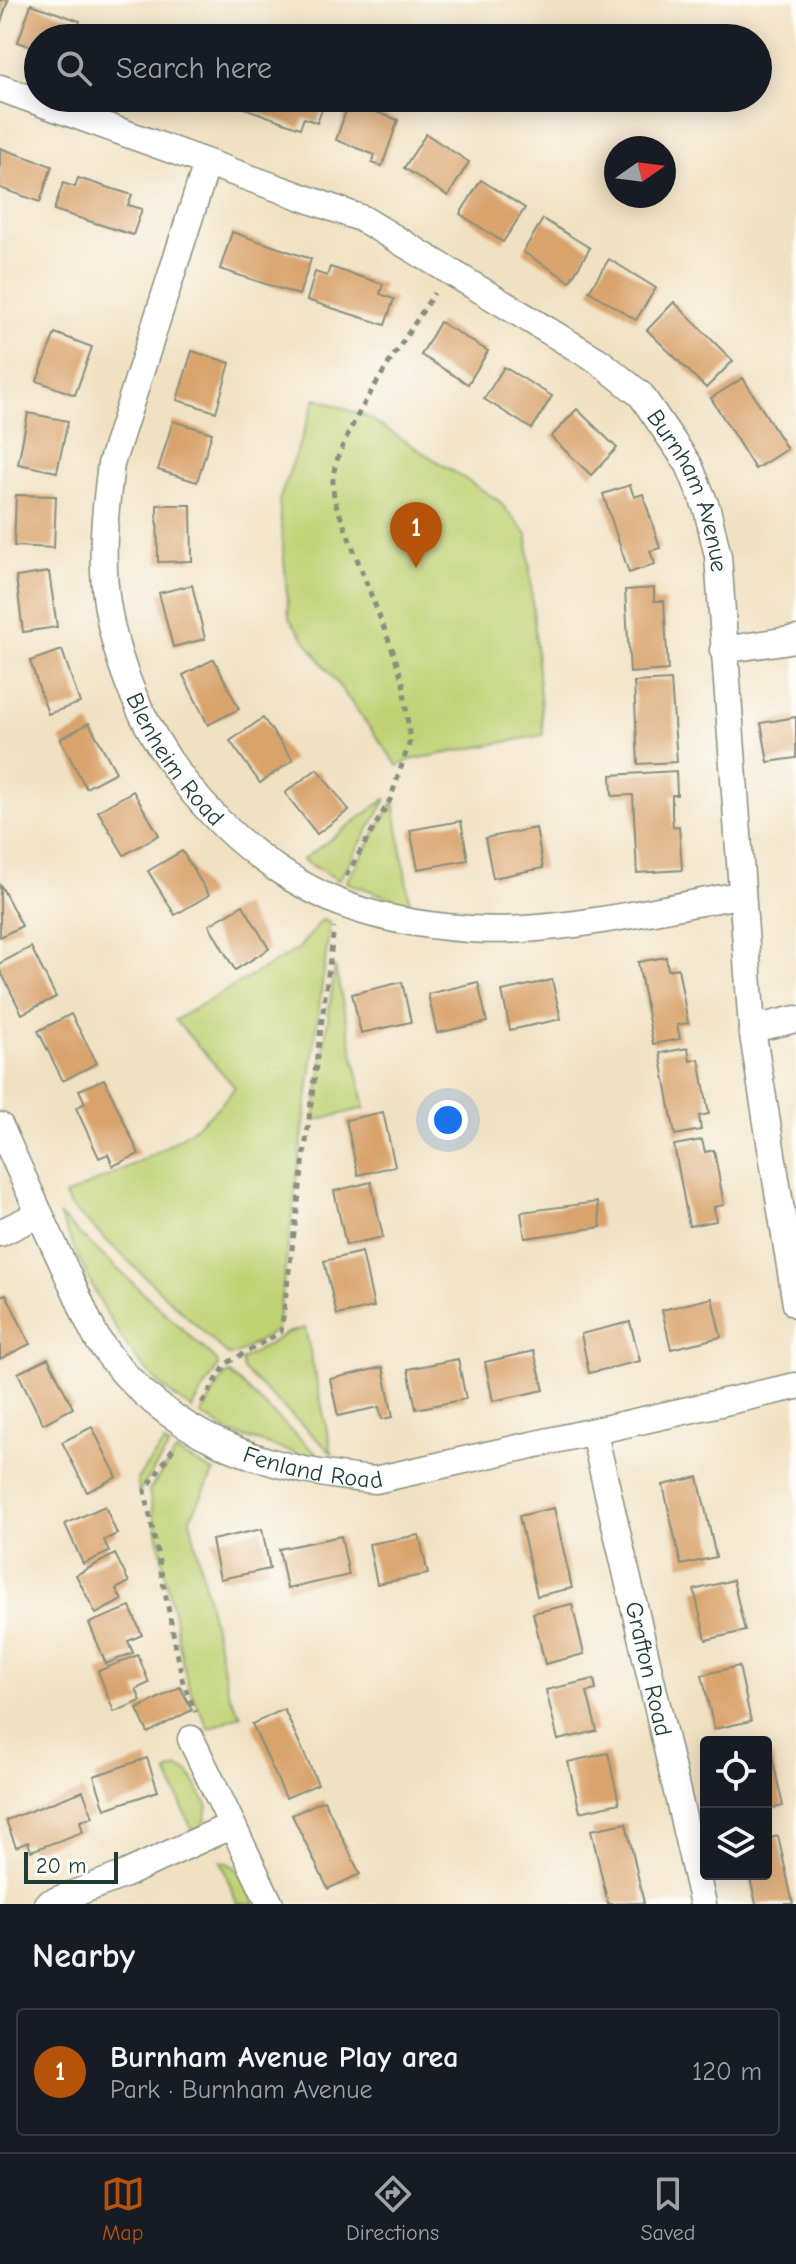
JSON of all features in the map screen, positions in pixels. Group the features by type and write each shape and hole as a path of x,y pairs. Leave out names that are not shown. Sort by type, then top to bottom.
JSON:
{"street":[{"name":"Burnham Avenue","path":"0,88 24,97"},
{"name":"Burnham Avenue","path":"66,112 363,219 600,362 641,395 689,465 707,509 718,556 752,1029 796,1304"},
{"name":"Blenheim Road","path":"207,163 111,464 103,557 107,603 117,650 133,693 175,768 206,809 250,851 291,879 337,901 406,920 469,929 513,930 740,895"},
{"path":"723,650 796,639"},
{"path":"752,1029 796,1019"},
{"name":"Fenland Road","path":"0,1126 100,1342 143,1392 188,1426 256,1460 321,1475 375,1480 796,1386"},
{"path":"0,1233 39,1214"},
{"name":"Grafton Road","path":"594,1433 703,1904"},
{"path":"191,1739 270,1904"},
{"path":"47,1904 123,1875 232,1825"}],"path":[{"path":"191,1739 206,1734 183,1683 145,1491 227,1363 281,1332 337,901 342,883 390,800 410,741 403,682 335,502 335,467 360,414 448,270"}],"green space":[{"path":"316,398 367,417 498,500 527,534 543,735 410,760 398,766 289,618 279,501"},
{"path":"387,798 339,880 302,860"},
{"path":"394,801 410,905 346,882"},
{"path":"322,920 330,923 277,1330 235,1355 228,1355 69,1205 65,1196 158,1152 200,1124 218,1107 235,1087 175,1020 298,949"},
{"path":"335,967 365,1108 314,1121"},
{"path":"59,1215 217,1361 218,1366 192,1409 147,1371 128,1347 97,1296"},
{"path":"305,1328 332,1453 243,1370 242,1360 287,1333"},
{"path":"230,1374 318,1455 317,1460 231,1433 201,1415 224,1376"},
{"path":"164,1443 169,1447 139,1492 137,1479"},
{"path":"176,1452 214,1472 190,1519 229,1695 241,1715 209,1729 187,1683 149,1491"},
{"path":"178,1768 189,1772 208,1807 204,1826 193,1832 167,1772"},
{"path":"221,1861 239,1872 255,1904 237,1904"}],"building":[{"path":"0,0 8,0 1,22 0,21"},
{"path":"31,4 80,21 79,24 24,24"},
{"path":"24,24 24,44 18,42"},
{"path":"255,112 321,112 317,123 304,118 300,128"},
{"path":"346,112 376,112 398,120 382,166 372,163 375,155 336,140"},
{"path":"426,134 469,162 448,196 404,168"},
{"path":"0,148 52,166 40,202 0,188"},
{"path":"78,178 132,195 128,205 142,209 133,235 54,210 63,183 75,187"},
{"path":"481,180 525,208 503,242 460,214"},
{"path":"543,219 590,248 570,281 523,252"},
{"path":"232,232 311,259 299,295 220,269"},
{"path":"609,259 656,288 636,320 589,291"},
{"path":"330,267 383,284 380,294 394,299 385,325 307,300 315,272 327,276"},
{"path":"674,302 733,361 706,388 647,330"},
{"path":"440,322 488,351 468,384 421,355"},
{"path":"55,333 92,347 75,395 37,381"},
{"path":"192,351 230,363 216,412 177,400"},
{"path":"504,367 552,396 532,429 484,399"},
{"path":"743,378 787,449 755,469 711,398"},
{"path":"577,409 617,448 591,475 551,437"},
{"path":"28,413 68,421 57,472 18,464"},
{"path":"173,421 212,433 197,482 158,470"},
{"path":"630,485 634,497 643,494 660,548 650,551 655,564 629,573 603,494"},
{"path":"16,495 56,496 54,548 14,546"},
{"path":"157,505 191,505 192,561 158,562"},
{"path":"49,572 57,627 23,632 16,577"},
{"path":"192,585 205,639 173,647 159,593"},
{"path":"654,588 654,601 664,601 668,670 630,673 625,590"},
{"path":"62,650 80,703 48,714 30,661"},
{"path":"214,659 239,709 208,725 183,675"},
{"path":"671,680 677,762 638,764 634,682"},
{"path":"796,717 796,758 768,762 761,723"},
{"path":"263,718 293,760 260,783 230,741"},
{"path":"89,723 116,772 86,788 60,739"},
{"path":"317,769 349,810 317,834 285,793"},
{"path":"676,771 677,795 672,795 672,813 673,827 679,826 682,870 637,873 633,795 612,796 611,775"},
{"path":"133,791 159,835 124,855 98,811"},
{"path":"461,821 468,860 418,869 410,830"},
{"path":"536,828 543,868 493,878 485,838"},
{"path":"182,851 209,895 175,915 148,871"},
{"path":"0,884 22,926 0,937"},
{"path":"243,905 269,949 235,970 209,925"},
{"path":"31,947 56,997 22,1014 0,970 0,963"},
{"path":"666,957 668,970 678,968 688,1023 677,1025 680,1039 653,1044 638,962"},
{"path":"552,980 561,1019 510,1030 502,991"},
{"path":"402,982 411,1022 361,1033 352,994"},
{"path":"478,982 487,1022 437,1033 428,994"},
{"path":"71,1014 97,1063 63,1081 38,1031"},
{"path":"688,1048 690,1061 699,1059 709,1114 699,1116 701,1130 675,1135 660,1053"},
{"path":"104,1079 139,1154 113,1166 108,1154 99,1158 76,1108 85,1103 79,1090"},
{"path":"383,1112 395,1166 358,1175 346,1120"},
{"path":"702,1140 705,1152 714,1150 724,1205 714,1207 716,1221 689,1226 674,1145"},
{"path":"371,1182 383,1237 346,1245 334,1191"},
{"path":"597,1202 601,1227 525,1238 521,1212"},
{"path":"362,1252 374,1307 337,1315 324,1261"},
{"path":"6,1294 30,1344 0,1359 0,1296"},
{"path":"712,1298 721,1337 671,1349 662,1310"},
{"path":"630,1322 640,1361 589,1373 581,1334"},
{"path":"534,1351 544,1390 493,1401 485,1362"},
{"path":"48,1358 73,1408 43,1424 18,1373"},
{"path":"458,1359 466,1399 416,1409 408,1369"},
{"path":"383,1367 393,1417 382,1419 379,1407 338,1416 330,1379"},
{"path":"92,1427 117,1477 87,1492 62,1442"},
{"path":"698,1477 716,1557 681,1565 663,1485"},
{"path":"105,1506 117,1534 104,1540 109,1552 83,1564 65,1524"},
{"path":"554,1508 572,1588 537,1596 519,1516"},
{"path":"262,1529 270,1569 220,1579 212,1540"},
{"path":"419,1535 428,1574 377,1584 369,1544"},
{"path":"341,1536 349,1575 287,1589 279,1549"},
{"path":"115,1554 129,1582 116,1589 122,1600 96,1614 76,1575"},
{"path":"733,1580 745,1631 706,1640 694,1590"},
{"path":"572,1604 584,1654 545,1664 533,1613"},
{"path":"130,1607 142,1635 128,1641 133,1653 106,1664 89,1623"},
{"path":"138,1655 149,1683 136,1689 141,1701 114,1712 98,1671"},
{"path":"739,1666 751,1721 714,1729 702,1675"},
{"path":"594,1679 596,1690 587,1692 597,1731 558,1740 546,1690"},
{"path":"180,1687 192,1710 148,1733 137,1709"},
{"path":"284,1709 318,1784 286,1798 252,1724"},
{"path":"608,1753 619,1803 580,1812 568,1762"},
{"path":"772,1756 783,1806 772,1809"},
{"path":"147,1758 158,1791 105,1809 94,1776"},
{"path":"83,1791 93,1817 80,1821 83,1832 31,1851 28,1842 16,1847 6,1820"},
{"path":"324,1800 360,1874 328,1889 292,1815"},
{"path":"626,1823 644,1903 608,1904 591,1830"},
{"path":"778,1836 793,1904 756,1904 750,1880 772,1880 772,1838"}],"place":[{"name":"Burnham Avenue Play area","path":"416,568"}]}
